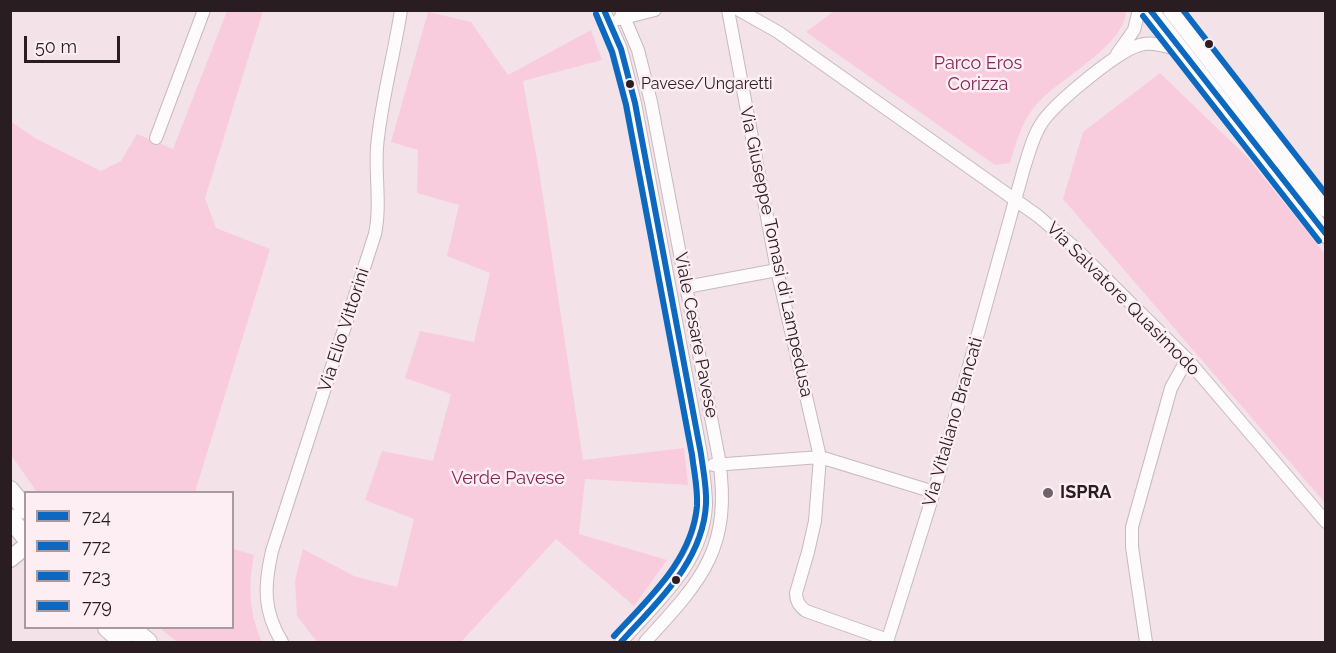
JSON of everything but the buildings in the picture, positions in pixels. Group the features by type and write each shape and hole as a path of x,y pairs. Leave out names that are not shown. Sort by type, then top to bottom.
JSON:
{"main road":[{"path":"10,490 24,508"},
{"path":"10,518 24,536"},
{"path":"109,629 123,642"},
{"path":"133,629 148,642"}],"street":[{"path":"156,138 204,10"},
{"name":"Via Elio Vittorini","path":"282,642 273,626 268,609 266,578 275,541 375,234 378,214 377,144 401,10"},
{"name":"Viale Cesare Pavese","path":"604,10 621,49 629,78 702,466 705,510 693,556 672,586 621,642"},
{"path":"610,23 623,14 655,10"},
{"name":"Via Giuseppe Tomasi di Lampedusa","path":"728,10 777,270 820,457 815,521 796,593 797,600 800,607 806,611 888,641"},
{"name":"Via Salvatore Quasimodo","path":"739,10 778,32 1016,200 1080,252 1187,359 1326,522"},
{"path":"1115,58 1134,30 1139,10"},
{"path":"1150,10 1326,236"},
{"path":"1171,10 1326,209"},
{"name":"Viale Cesare Pavese","path":"623,14 638,50 644,73 720,464 723,493 722,516 711,556 696,584 645,642"},
{"path":"1115,58 1143,44 1155,44 1180,50"},
{"name":"Via Vitaliano Brancati","path":"888,641 934,492 1033,140 1044,120 1061,102 1115,58"},
{"path":"663,253 679,249"},
{"path":"686,287 777,270"},
{"path":"1146,642 1132,547 1132,527 1171,388 1187,359"},
{"path":"702,466 820,457 934,492"},
{"path":"10,559 24,548"}],"green space":[{"name":"Parco Eros Corizza","path":"1126,10 1123,24 1103,49 1046,95 1031,111 1020,132 1010,163 995,165 806,32 834,11"},
{"path":"227,11 263,11 205,198 216,228 270,249 195,491 36,491 11,455 10,121 35,138 101,171 121,161 137,134 173,149"},
{"name":"Verde Pavese","path":"428,12 471,22 508,75 591,30 602,60 523,81 583,460 684,448 688,485 585,479 579,534 667,560 634,606 556,539 461,642 317,642 297,616 295,580 303,549 354,576 397,587 414,519 365,500 382,451 433,461 451,394 405,378 420,331 474,342 490,273 447,256 459,205 417,193 418,150 391,142"},
{"path":"1160,73 1247,157 1325,254 1325,503 1063,199 1083,132"},
{"path":"234,549 254,555 251,578 252,610 262,642 177,642 161,629 234,629"}],"transit line":[{"name":"724","path":"604,10 621,49 635,103 701,454 706,498 703,525 697,544 687,563 663,596 621,642"},
{"name":"724","path":"1150,10 1326,234"},
{"name":"779","path":"1183,10 1326,194"},
{"name":"772","path":"596,14 612,52 626,105 692,455 697,500 693,526 678,561 667,577 614,636"},
{"name":"723","path":"1143,16 1319,241"}],"place":[{"name":"Pavese/Ungaretti","path":"630,84"},
{"name":"ISPRA","path":"1048,493"}]}
